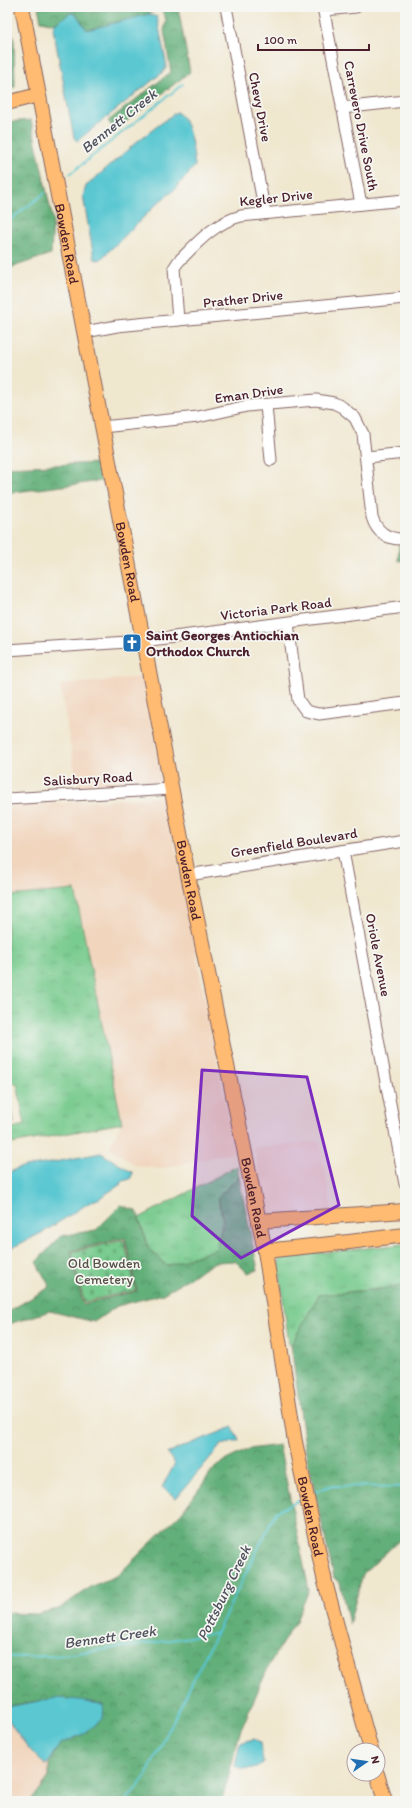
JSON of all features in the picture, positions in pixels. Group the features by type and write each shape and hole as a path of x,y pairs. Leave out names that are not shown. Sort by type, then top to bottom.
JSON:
{"main road":[{"name":"Bowden Road","path":"22,7 188,876 265,1250 295,1442 314,1535 368,1742"},
{"path":"7,103 38,95"},
{"path":"259,1221 405,1211"},
{"path":"265,1250 405,1235"},
{"path":"379,1782 385,1801"}],"street":[{"name":"Chevy Drive","path":"226,7 266,213"},
{"path":"323,9 356,7"},
{"name":"Carrevero Drive South","path":"323,9 360,204"},
{"path":"342,108 405,101"},
{"name":"Kegler Drive","path":"178,320 174,268 178,262 213,228 223,222 240,216 405,200"},
{"name":"Prather Drive","path":"85,332 117,326 405,298"},
{"name":"Eman Drive","path":"102,427 190,418 236,408 316,400 334,403 342,407 355,418 360,425 363,434 374,524 379,531 390,538 405,539"},
{"path":"266,405 271,460"},
{"path":"367,457 405,453"},
{"name":"Victoria Park Road","path":"7,650 143,641 405,607"},
{"path":"288,623 298,700 306,711 319,714 405,703"},
{"name":"Salisbury Road","path":"7,799 172,789"},
{"name":"Greenfield Boulevard","path":"188,876 405,841"},
{"name":"Oriole Avenue","path":"343,851 405,1184"}],"highlighted area":[{"path":"202,1070 307,1077 339,1205 241,1258 192,1216"}],"shaded area":[{"path":"144,677 161,778 157,782 78,789 60,685"},
{"path":"159,797 165,800 167,805 235,1152 159,1169 135,1165 110,1147 122,1123 76,890 7,896 7,807"},
{"path":"320,1141 332,1212 269,1215 266,1210 254,1148"},
{"path":"7,1716 41,1762 46,1765 49,1762 49,1777 31,1801 7,1801"}],"green space":[{"path":"7,7 14,41 15,87 7,90"},
{"path":"38,7 160,7 149,14 87,30 76,14 70,13 55,24 41,21"},
{"path":"160,7 178,7 190,72 115,130 108,121 171,72 164,31 166,19"},
{"path":"31,120 53,220 51,254 7,269 7,122"},
{"path":"99,463 102,481 7,493 7,467"},
{"path":"399,543 405,543 405,560 398,561"},
{"path":"75,890 122,1123 11,1144 8,1129 25,1125 17,1083 7,1085 7,896"},
{"path":"12,1110 14,1122 7,1124 7,1111"},
{"path":"237,1166 239,1177 218,1197 223,1221 216,1249 167,1266 148,1248 139,1218"},
{"path":"239,1177 258,1270 248,1273 235,1261 215,1262 163,1294 117,1306 94,1322 50,1311 9,1324 7,1321 7,1312 50,1287 36,1262 61,1236 96,1230 121,1205 137,1211 148,1248 167,1266 216,1249 223,1221 218,1197","holes":["125,1238 137,1291 83,1304 71,1251"]},
{"name":"Old Bowden Cemetery","path":"124,1240 136,1290 84,1302 72,1252"},
{"path":"405,1244 405,1283 398,1287 319,1295 291,1345 289,1344 279,1269 279,1261 281,1257"},
{"path":"405,1283 405,1535 363,1574 349,1624 340,1583 334,1578 306,1453 291,1345 319,1295 398,1287"},
{"path":"279,1445 309,1590 296,1621 270,1663 240,1732 222,1801 31,1801 49,1777 49,1762 60,1744 81,1735 104,1705 79,1700 44,1700 7,1707 7,1613 36,1614 59,1609 90,1587 118,1575 182,1512 213,1470 226,1460 249,1449"}],"water":[{"path":"70,13 76,14 87,30 149,14 157,17 166,62 166,68 163,72 77,141 74,138 53,28 55,24"},
{"path":"176,112 181,115 188,128 195,166 172,192 161,200 101,259 97,260 94,258 83,196 86,186 139,140"},
{"path":"101,1153 133,1173 130,1179 123,1181 121,1184 98,1199 92,1201 45,1231 8,1250 7,1173 19,1168"},
{"path":"233,1427 239,1441 221,1445 176,1498 162,1487 175,1464 167,1453"},
{"path":"55,1698 81,1700 104,1705 103,1719 81,1735 60,1744 46,1765 30,1750 18,1735 9,1721 7,1707"},
{"path":"254,1739 260,1742 263,1762 257,1767 253,1768 242,1768 235,1766 240,1743"}],"waterway":[{"name":"Bennett Creek","path":"70,174 183,84"},
{"name":"Bennett Creek","path":"7,222 45,193"},
{"name":"Pottsburg Creek","path":"312,1494 329,1486 405,1487"},
{"name":"Pottsburg Creek","path":"126,1801 146,1776 276,1512 301,1499"},
{"name":"Bennett Creek","path":"7,1657 54,1656 216,1633"}],"place":[{"name":"Saint Georges Antiochian Orthodox Church","path":"132,643"}]}
